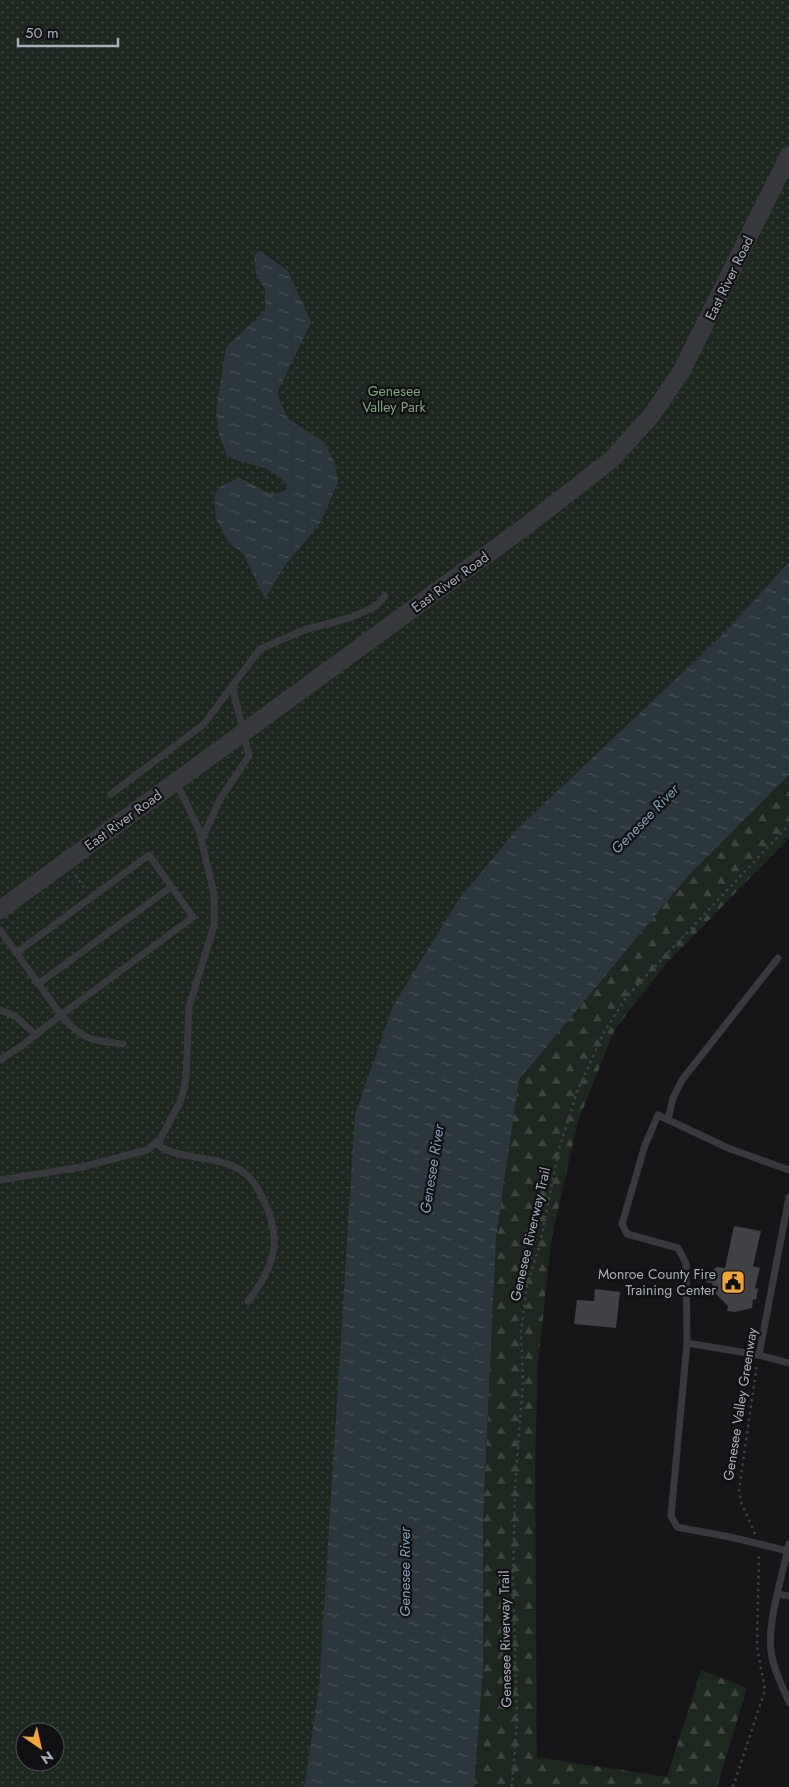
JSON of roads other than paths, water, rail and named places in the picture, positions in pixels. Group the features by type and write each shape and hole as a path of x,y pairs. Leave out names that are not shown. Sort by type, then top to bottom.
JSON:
{"street":[{"name":"East River Road","path":"0,910 545,512 594,474 626,445 651,416 685,365 789,155"}],"lane":[{"path":"111,794 203,725 260,649 304,630 352,618 376,606 385,596"},
{"path":"202,839 220,799 249,756 232,685"},
{"path":"0,1180 104,1162 147,1150 156,1144 176,1111 184,1090 189,1007 214,926 214,894 202,839 176,782"},
{"path":"0,1060 193,917 149,856 16,953"},
{"path":"38,984 172,887"},
{"path":"0,930 61,1015 79,1034 100,1042 123,1044"},
{"path":"668,1120 675,1092 682,1080 778,958"},
{"path":"0,1010 15,1016 34,1034"},
{"path":"789,1170 728,1148 658,1115 646,1145 622,1224 628,1234 678,1248 686,1263 687,1343 671,1516 677,1527 788,1547 771,1628 771,1651 789,1702"},
{"path":"156,1144 174,1153 233,1166 250,1178 261,1193 274,1227 274,1248 264,1280 248,1301"},
{"name":"Genesee Valley Greenway","path":"759,1355 789,1197"},
{"path":"687,1343 759,1355 789,1363"},
{"path":"778,1594 789,1596"}],"water":[{"path":"260,251 288,271 311,322 277,393 287,418 324,442 335,463 338,483 319,525 285,565 265,599 243,553 229,543 216,519 214,495 221,486 239,478 270,493 282,492 289,488 283,480 269,470 227,456 219,434 216,411 226,347 265,311 265,289 256,274 254,255"},
{"name":"Genesee River","path":"789,562 789,775 688,876 519,1080 496,1238 483,1521 483,1671 474,1787 304,1787 319,1687 355,1115 393,1006 459,899 516,830 719,638"}],"place":[{"name":"Monroe County Fire Training Center","path":"733,1282"}],"park label":[{"name":"Genesee Valley Park","path":"394,400"}]}
